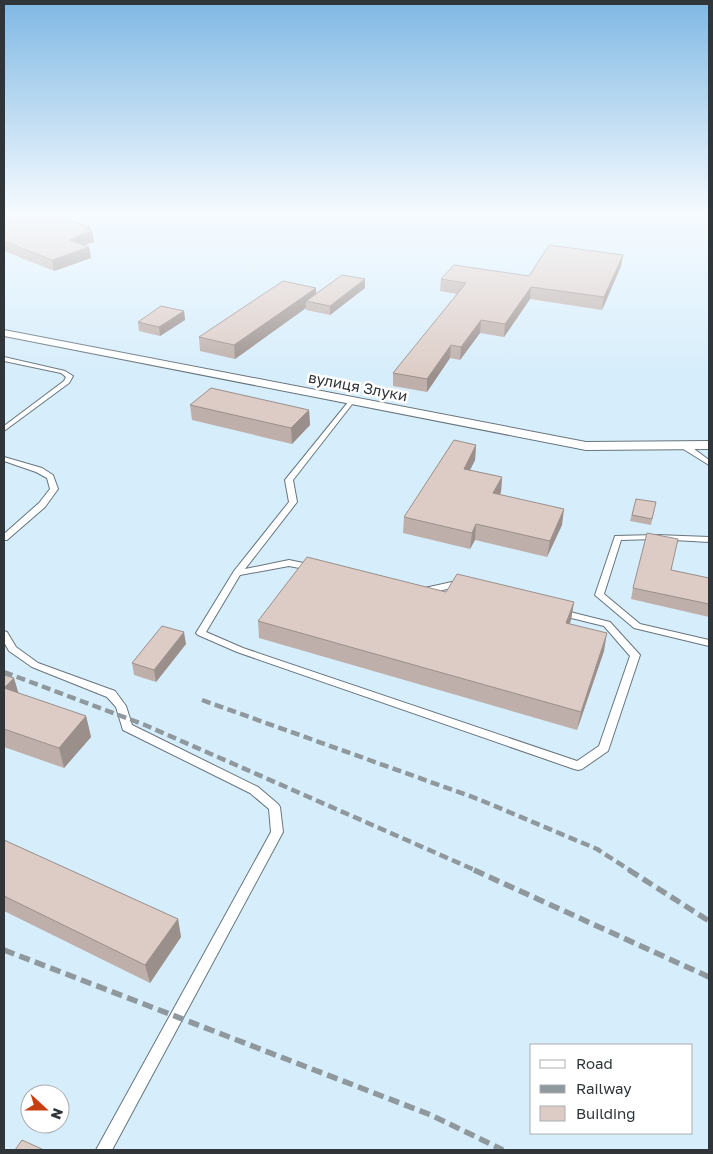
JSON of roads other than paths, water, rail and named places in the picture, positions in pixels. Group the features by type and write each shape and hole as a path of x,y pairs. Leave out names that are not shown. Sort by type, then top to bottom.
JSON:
{"street":[{"name":"вулиця Злуки","path":"4,333 351,402 586,446 706,443"}],"lane":[{"path":"4,359 63,372 70,376 67,382 4,429"},
{"path":"351,402 290,480 294,502 237,573 201,633 240,650 578,766 604,748 635,655 607,624 552,610"},
{"path":"683,445 709,463"},
{"path":"4,459 39,470 50,477 54,489 42,505 4,538"},
{"path":"709,540 656,537 618,538 599,595 637,626 709,643"},
{"path":"237,573 289,562 317,569"},
{"path":"409,589 419,591 452,585 470,590"},
{"path":"4,634 12,649 35,666 111,694 121,706 126,726 254,790 274,807 278,832 104,1150"}],"railway":[{"path":"4,672 145,725 477,871"},
{"path":"202,700 478,799 597,849 631,871"},
{"path":"474,870 709,977"},
{"path":"629,870 709,921"},
{"path":"4,950 431,1115 503,1150"}]}
